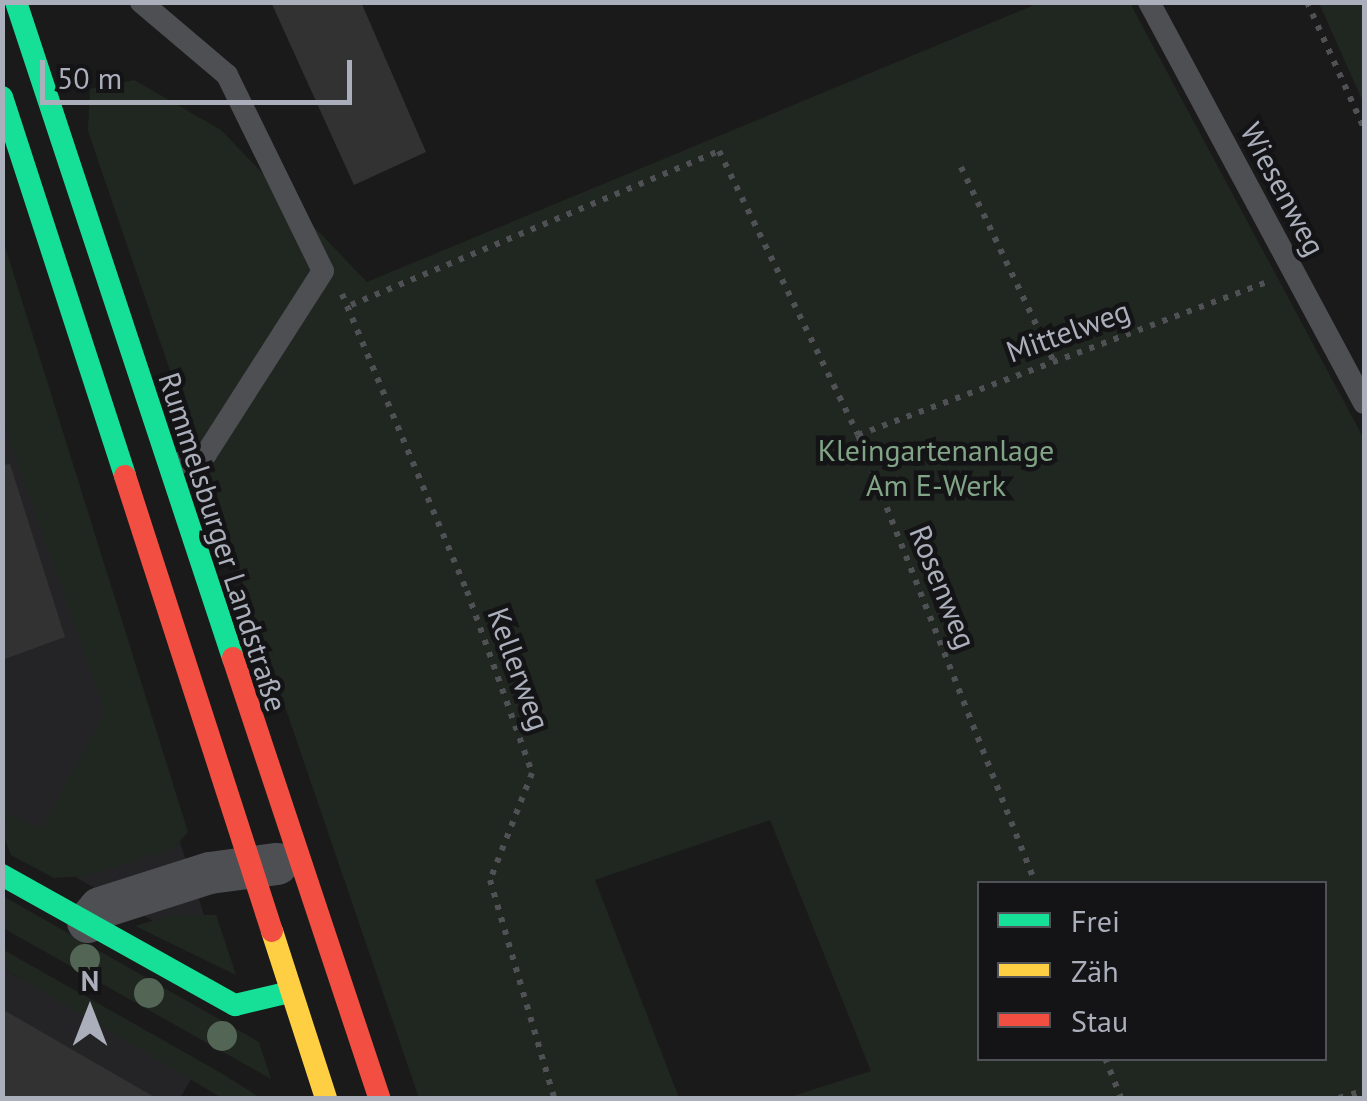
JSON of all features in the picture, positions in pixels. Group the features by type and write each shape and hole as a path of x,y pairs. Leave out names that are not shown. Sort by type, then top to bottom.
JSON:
{"main road":[{"name":"Rummelsburger Landstraße","path":"16,2 379,1098"},
{"path":"2,98 326,1098"},
{"path":"2,874 235,1005 290,992"}],"street":[{"path":"88,922 100,908 210,873 250,872 297,858"}],"lane":[{"path":"141,2 228,75 323,270 206,454 168,468"},
{"name":"Wiesenweg","path":"1149,2 1364,403"}],"path":[{"path":"1306,2 1364,128"},
{"name":"Rosenweg","path":"351,305 719,151 858,435 1035,881"},
{"path":"961,168 1053,360"},
{"name":"Kellerweg","path":"323,270 351,305 532,772 490,880 554,1098"},
{"name":"Mittelweg","path":"858,435 1294,272"},
{"path":"1106,1061 1121,1098"},
{"path":"1339,1098 1364,1092"}],"shaded area":[{"path":"2,307 205,918 183,938 3,836"},
{"path":"2,968 193,1076 180,1098 3,1098"}],"green space":[{"name":"Kleingartenanlage Am E-Werk","path":"1039,3 1130,3 1364,439 1364,1098 787,1098 871,1071 770,820 595,880 679,1098 419,1098 88,131 90,89 134,80 221,130 367,282"},
{"path":"1319,3 1364,3 1364,104"},
{"path":"2,237 188,832 173,849 85,876 54,878 11,855 3,834 8,814 41,829 105,712 3,420"},
{"path":"3,896 259,1042 271,1079 3,928"},
{"path":"173,915 216,915 236,975 135,926"},
{"path":"2,949 261,1098 222,1098 6,970 3,976"}],"building":[{"path":"271,2 361,2 426,152 354,185"},
{"path":"10,464 65,637 2,660 2,465"},
{"path":"2,1009 156,1098 2,1098"}],"traffic: fast":[{"path":"16,2 233,658"},
{"path":"2,97 125,476"},
{"path":"2,875 235,1005 290,992"}],"traffic: slow":[{"path":"272,931 326,1098"}],"traffic: jam":[{"path":"125,476 272,931"},
{"path":"233,658 379,1098"}]}
